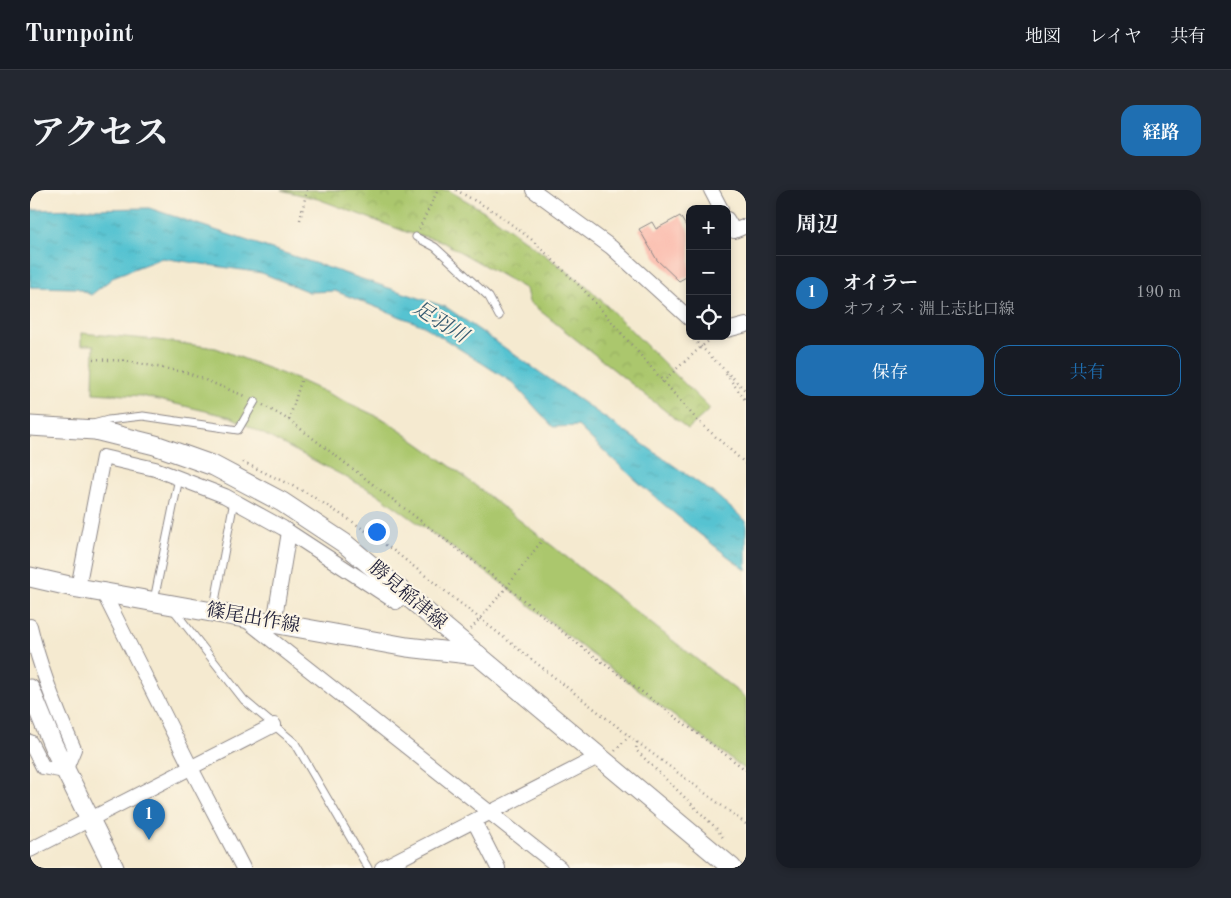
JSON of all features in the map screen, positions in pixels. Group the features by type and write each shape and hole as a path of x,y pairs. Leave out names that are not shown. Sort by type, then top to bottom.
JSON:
{"main road":[{"name":"勝見稲津線","path":"30,426 96,430 155,445 214,466 282,502 344,543 478,655 606,755 732,868"},
{"name":"篠尾出作線","path":"30,577 78,588 243,618 407,646 478,655"},
{"path":"30,689 53,745 114,868"}],"street":[{"path":"533,190 611,248 686,315"},
{"path":"711,190 720,205"},
{"path":"731,226 734,231 746,226"},
{"path":"731,329 746,325"},
{"path":"78,588 103,457 155,469 234,501 289,532 396,602 404,594"},
{"path":"274,623 289,532"},
{"path":"103,592 243,868"},
{"path":"243,618 560,868"},
{"path":"30,626 44,676 74,749 66,770 43,767 30,742"},
{"path":"30,850 274,725"},
{"path":"382,868 606,755"},
{"path":"474,821 498,868"}],"lane":[{"path":"416,237 435,247 489,297 499,316"},
{"path":"76,429 108,420 143,416 238,430 255,401"},
{"path":"178,478 161,603 244,700 295,743 368,868"},
{"path":"213,612 234,501"}],"path":[{"path":"300,220 307,190"},
{"path":"416,237 438,190"},
{"path":"456,190 495,212 531,239 583,289 697,420 746,464"},
{"path":"694,340 746,391"},
{"path":"662,382 710,340"},
{"path":"93,359 126,361 188,374 255,401 289,420 507,587 574,641 746,770"},
{"path":"721,367 746,402"},
{"path":"289,420 301,381"},
{"path":"240,461 307,493 394,551 629,736 746,824"},
{"path":"467,634 507,587 543,539"},
{"path":"606,755 629,736"},
{"path":"637,742 636,750 717,829 726,842"}],"green space":[{"path":"281,190 448,190 489,214 587,286 710,409 688,429 529,302 526,289 439,240 409,233 318,199"},
{"path":"81,333 216,348 301,381 385,420 453,468 746,698 746,770 574,641 507,587 376,493 231,417 142,396 93,393 94,345 81,345"}],"water":[{"name":"足羽川","path":"149,208 446,307 716,495 746,521 746,570 660,501 578,426 553,427 513,383 424,326 335,291 309,292 262,273 162,258 115,276 91,295 77,288 30,287 30,210"}],"building":[{"path":"680,216 686,226 686,277 679,281 657,260 639,229 652,222 656,229"}],"place":[{"name":"オイラー","path":"149,840"}]}
